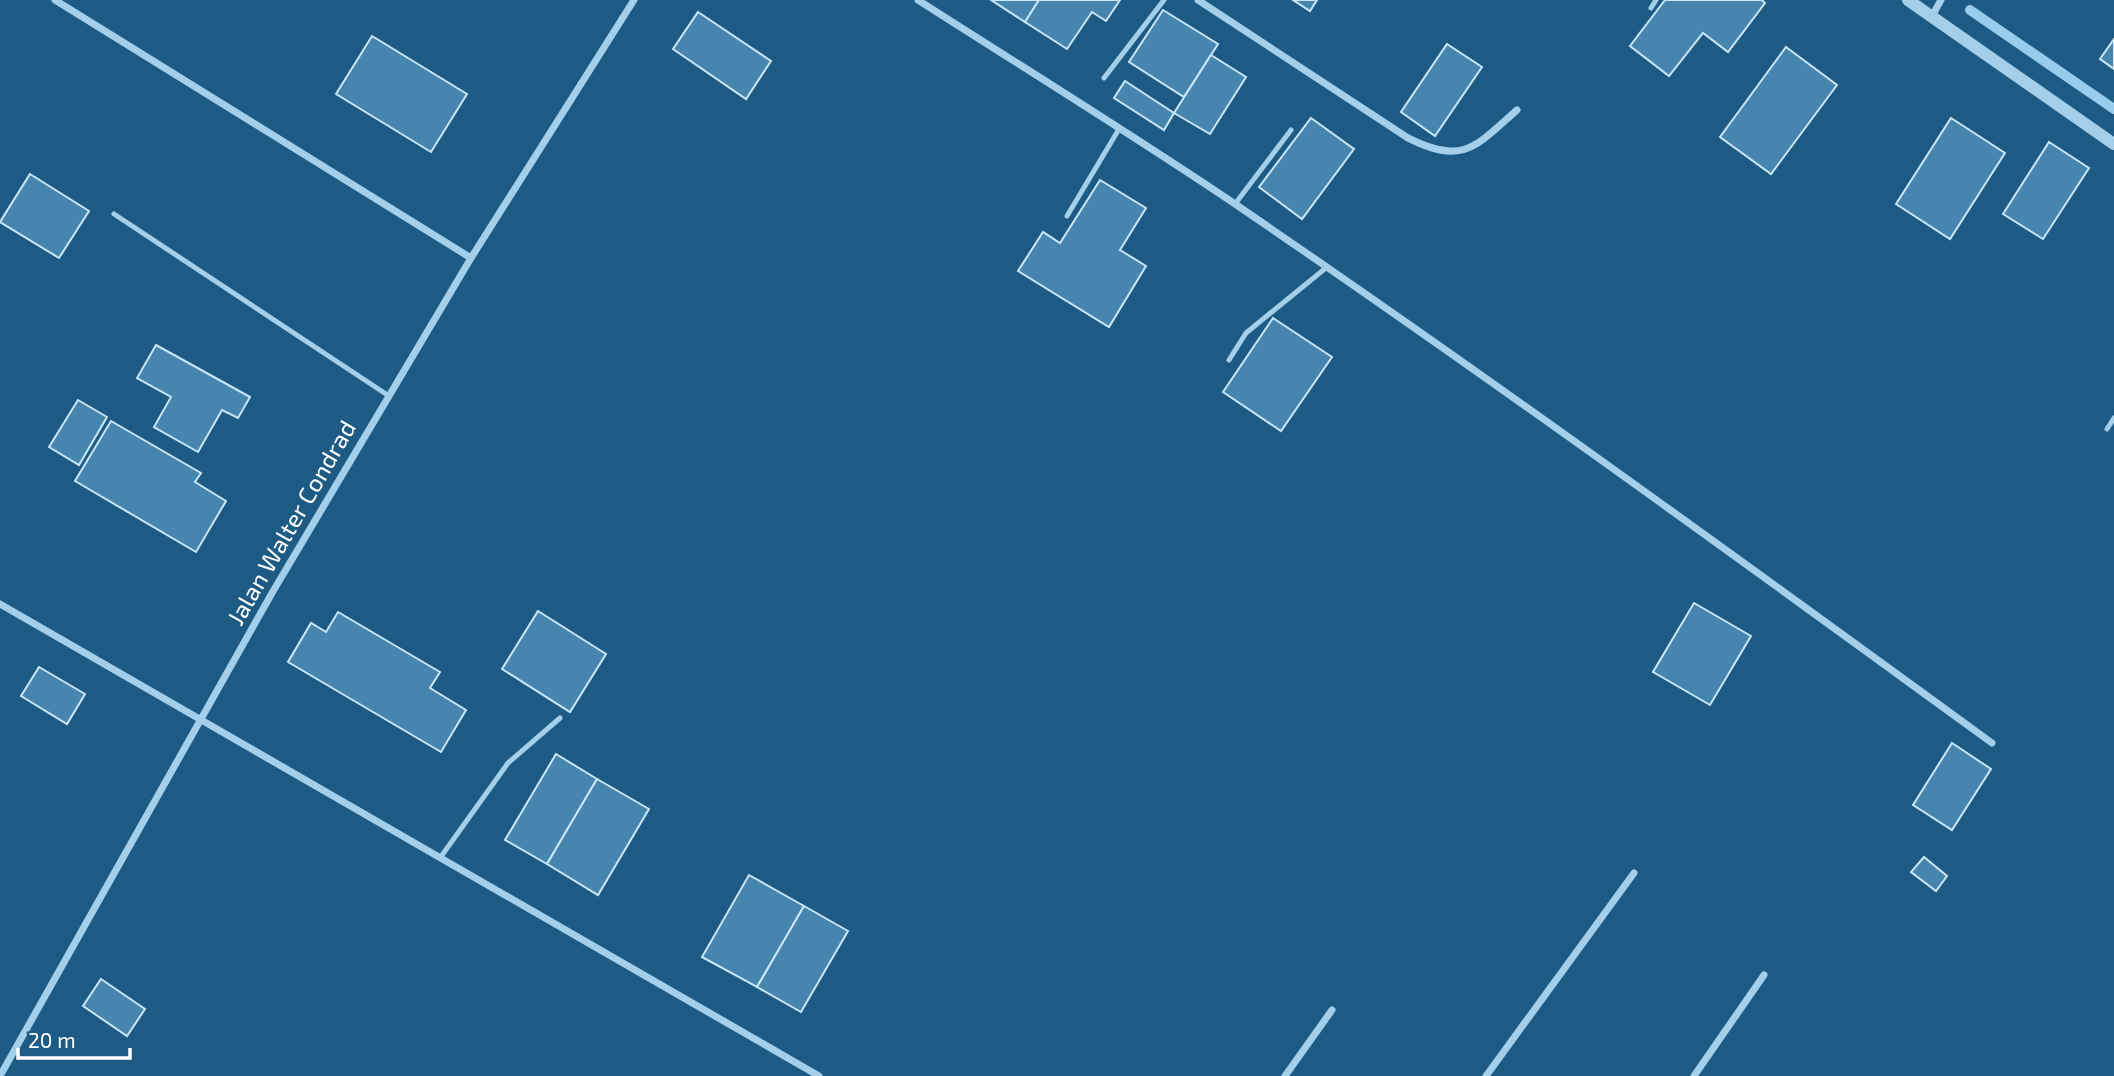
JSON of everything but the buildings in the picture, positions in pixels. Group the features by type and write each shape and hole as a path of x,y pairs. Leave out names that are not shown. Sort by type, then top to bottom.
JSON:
{"street":[{"path":"55,0 471,258"},
{"name":"Jalan Walter Condrad","path":"0,1076 201,720 389,396 471,258 634,0"},
{"path":"918,0 1235,204 1327,267 1611,466 1992,743"},
{"path":"1198,0 1408,138 1431,150 1457,152 1476,147 1517,110"},
{"path":"1908,0 2114,144"},
{"path":"1931,16 1941,0"},
{"path":"0,604 819,1076"},
{"path":"1486,1076 1634,873"},
{"path":"1694,1076 1764,975"},
{"path":"1285,1076 1332,1010"}],"lane":[{"path":"1104,78 1164,0"},
{"path":"1651,8 1656,0"},
{"path":"1067,216 1119,129"},
{"path":"1235,204 1291,130"},
{"path":"114,214 389,396"},
{"path":"1229,360 1247,333 1327,267"},
{"path":"2107,429 2114,418"},
{"path":"440,858 508,764 560,718"}],"waterway":[{"path":"1970,10 2114,109"}]}
